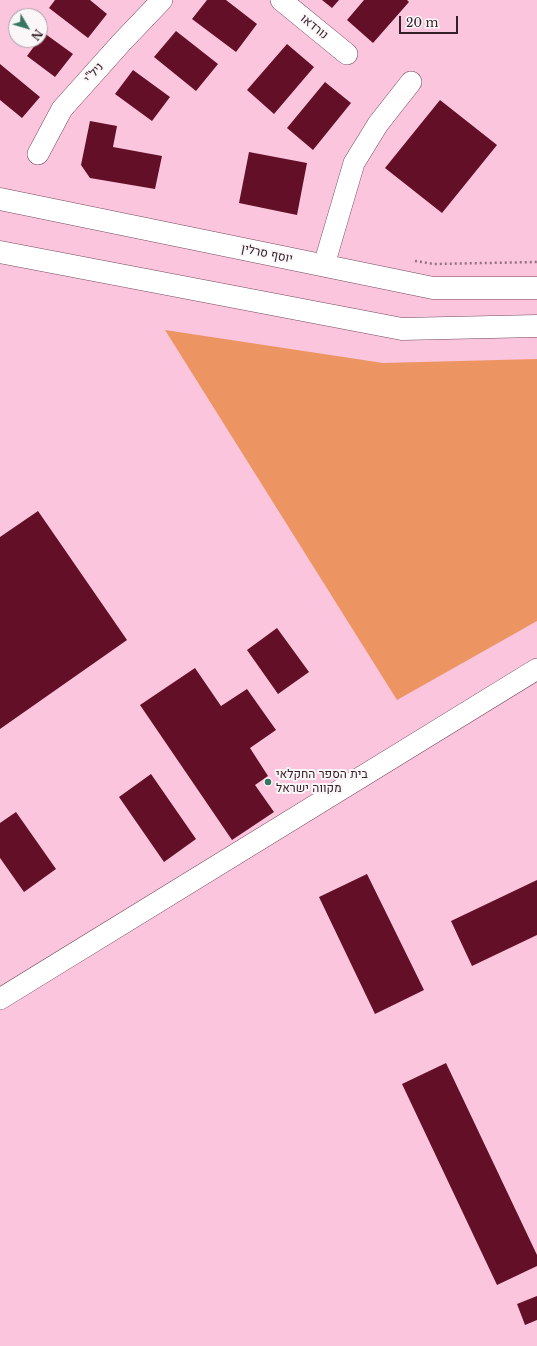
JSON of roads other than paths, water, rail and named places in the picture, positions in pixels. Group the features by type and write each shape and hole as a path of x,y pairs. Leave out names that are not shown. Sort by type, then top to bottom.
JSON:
{"main road":[{"name":"יוסף סרלין","path":"0,199 433,288 537,288"},
{"path":"0,252 402,329 537,326"}],"street":[{"name":"ניל\"י","path":"38,154 62,109 162,0"},
{"name":"נורדאו","path":"281,0 347,54"},
{"path":"324,265 354,163 378,124 411,82"},
{"path":"0,999 537,669"}],"place":[{"name":"בית הספר החקלאי מקווה ישראל","path":"268,782"}]}
